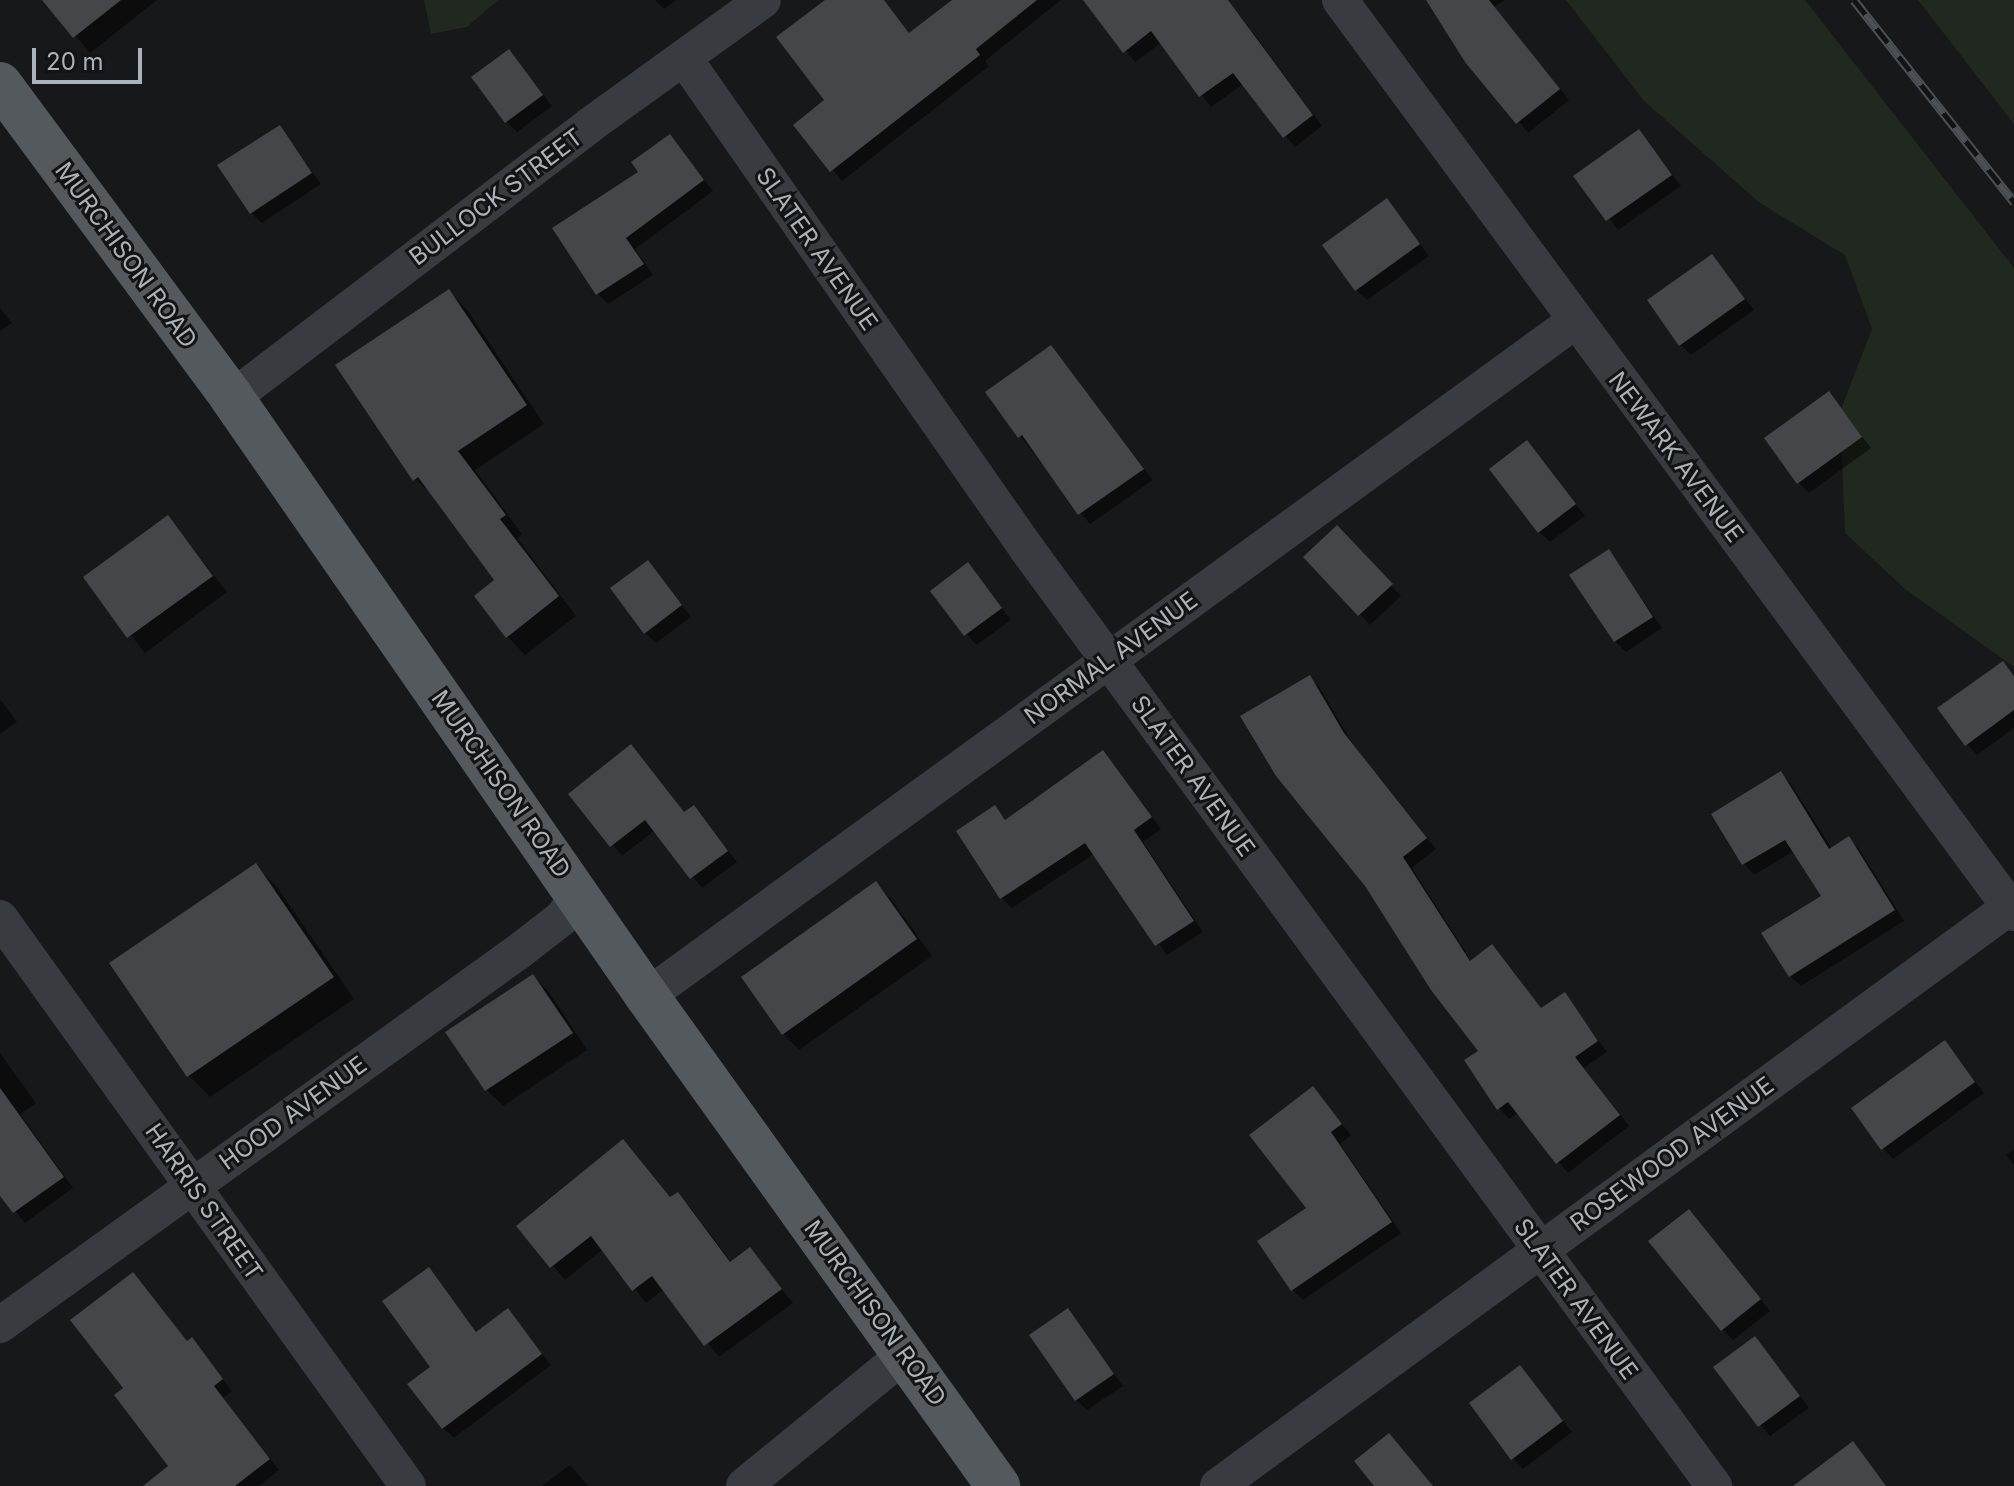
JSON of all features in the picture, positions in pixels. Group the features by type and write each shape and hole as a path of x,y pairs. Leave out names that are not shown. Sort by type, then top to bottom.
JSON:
{"main road":[{"name":"MURCHISON ROAD","path":"0,84 232,398 647,996 998,1486"}],"street":[{"name":"BULLOCK STREET","path":"232,398 763,0"},
{"name":"NEWARK AVENUE","path":"1340,0 2012,910"},
{"name":"SLATER AVENUE","path":"684,58 1108,660 1714,1486"},
{"name":"NORMAL AVENUE","path":"647,996 1575,321"},
{"name":"HOOD AVENUE","path":"0,1325 518,952 562,918 579,895"},
{"name":"ROSEWOOD AVENUE","path":"1218,1486 2012,910"},
{"name":"HARRIS STREET","path":"0,918 408,1486"},
{"path":"744,1486 905,1354"}],"shaded area":[{"path":"424,0 498,0 467,27 431,34"},
{"path":"1566,0 1805,0 2014,268 2014,667 1905,589 1845,533 1840,412 1872,329 1845,255 1760,203 1644,101"},
{"path":"1918,0 2014,0 2014,124 2007,115"}],"building":[{"path":"42,0 121,0 73,38"},
{"path":"825,0 884,0 909,33 952,0 1037,0 976,49 980,55 830,172 793,125 824,100 776,37"},
{"path":"1083,0 1228,0 1313,115 1283,138 1233,73 1199,97 1151,31 1123,53"},
{"path":"1426,0 1489,0 1560,89 1516,124 1465,62"},
{"path":"509,49 543,95 505,123 471,77"},
{"path":"280,125 312,173 250,214 217,165"},
{"path":"1639,129 1672,175 1606,221 1573,176"},
{"path":"670,134 704,180 626,238 644,264 596,295 552,228 638,172 631,162"},
{"path":"1387,198 1420,244 1355,291 1322,245"},
{"path":"1712,254 1745,299 1679,346 1647,300"},
{"path":"449,289 527,405 458,451 506,515 500,519 559,596 506,638 474,596 494,580 418,477 413,481 335,365"},
{"path":"1051,345 1144,469 1078,515 1022,435 1018,438 985,392"},
{"path":"1829,391 1862,437 1797,484 1764,438"},
{"path":"1527,440 1576,504 1538,533 1489,469"},
{"path":"168,515 213,576 127,638 83,577"},
{"path":"1337,525 1393,584 1358,616 1303,557"},
{"path":"1609,549 1653,617 1614,642 1569,575"},
{"path":"648,560 682,605 644,634 610,588"},
{"path":"968,562 1002,608 964,636 930,591"},
{"path":"2003,661 2014,676 2014,710 1965,746 1937,708"},
{"path":"1310,675 1344,733 1427,838 1403,857 1470,961 1492,944 1541,1008 1565,992 1598,1041 1575,1057 1620,1115 1556,1164 1508,1102 1497,1110 1464,1060 1478,1051 1431,990 1365,886 1276,776 1240,716"},
{"path":"631,744 684,812 694,805 728,851 690,879 645,820 610,847 568,794"},
{"path":"1103,750 1152,817 1134,830 1194,921 1155,946 1085,843 1000,899 956,831 995,805 1005,820"},
{"path":"1781,771 1829,849 1849,836 1895,910 1789,977 1761,933 1821,896 1785,840 1742,865 1711,814"},
{"path":"256,863 334,977 187,1077 109,963"},
{"path":"876,881 917,939 782,1035 741,977"},
{"path":"533,974 573,1033 485,1091 445,1032"},
{"path":"1945,1040 1975,1082 1881,1150 1851,1108"},
{"path":"1313,1086 1342,1124 1331,1132 1392,1222 1291,1291 1257,1241 1306,1208 1249,1135"},
{"path":"0,1088 64,1177 13,1213 0,1196"},
{"path":"623,1139 670,1197 678,1192 730,1262 750,1247 782,1289 704,1346 652,1276 632,1291 591,1236 550,1268 516,1226"},
{"path":"1689,1209 1761,1299 1721,1331 1648,1241"},
{"path":"429,1267 476,1332 508,1308 542,1354 442,1429 407,1384 430,1367 382,1301"},
{"path":"133,1272 187,1341 192,1337 223,1379 214,1386 270,1459 235,1486 143,1486 168,1466 114,1395 123,1388 70,1320"},
{"path":"1068,1308 1114,1374 1075,1401 1029,1335"},
{"path":"1755,1336 1800,1396 1758,1427 1713,1367"},
{"path":"1520,1365 1563,1421 1511,1460 1469,1403"},
{"path":"1389,1433 1433,1486 1374,1486 1354,1461"},
{"path":"1853,1441 1886,1486 1793,1486"}],"railway":[{"path":"1854,0 2014,202"}]}
